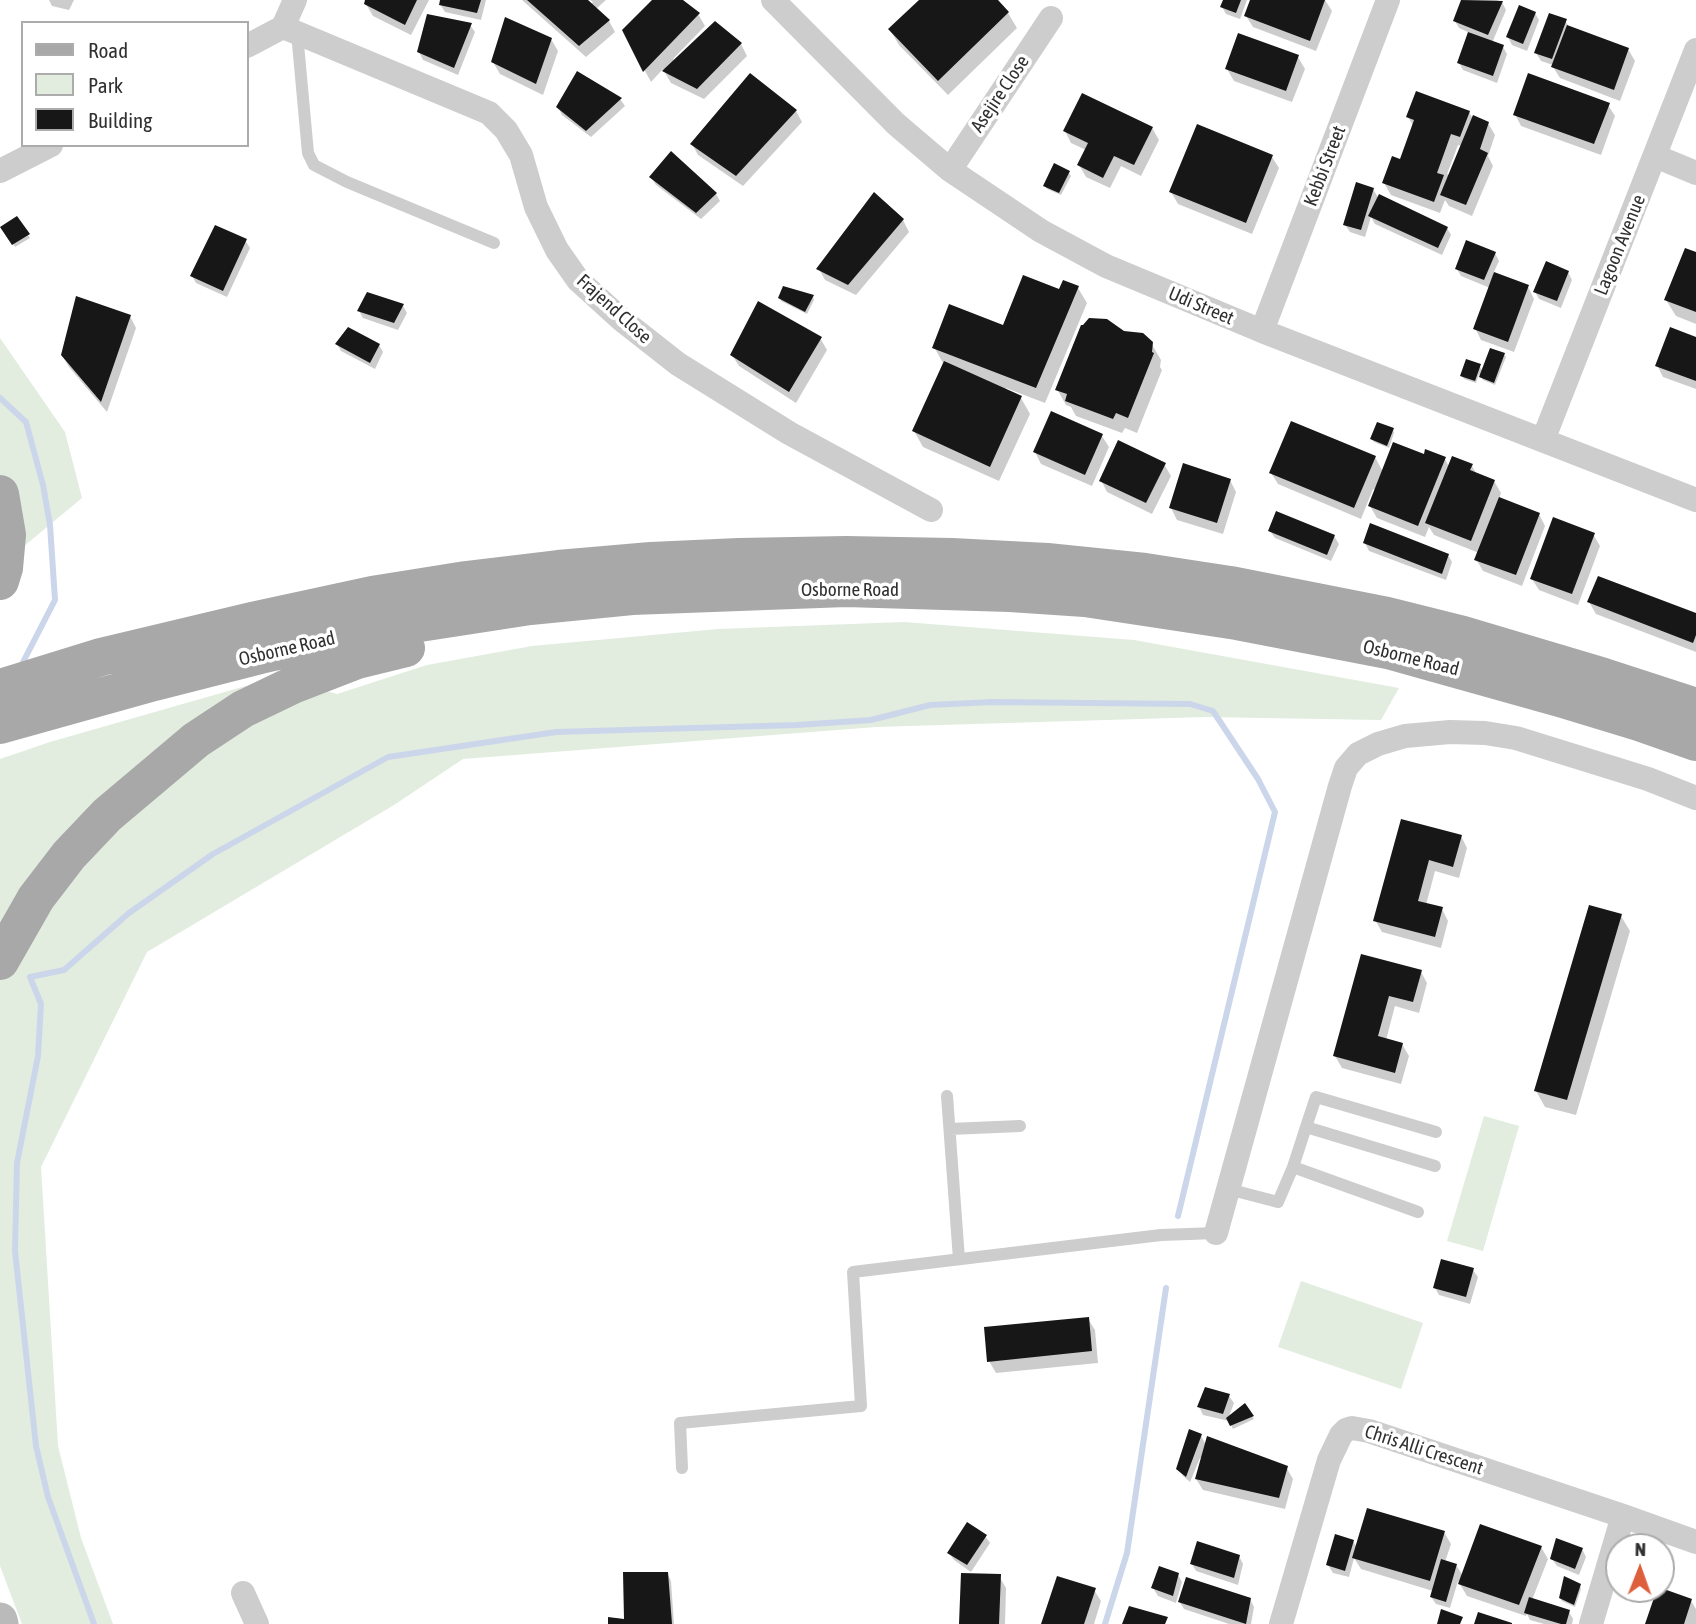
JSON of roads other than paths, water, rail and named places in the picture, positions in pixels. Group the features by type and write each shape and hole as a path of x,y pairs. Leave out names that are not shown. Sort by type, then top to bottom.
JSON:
{"main road":[{"path":"0,494 7,535 0,581"},
{"name":"Osborne Road","path":"0,688 102,656 359,598 440,585 558,569 651,561 846,555 1047,562 1230,584 1387,616 1463,635 1696,707"},
{"name":"Osborne Road","path":"0,725 154,682 361,632 530,606 632,596 846,588 1086,598 1237,621 1388,650 1563,699 1696,742"},
{"path":"0,961 36,898 69,855 107,815 196,740 243,709 295,684 357,660 466,635 530,606"}],"street":[{"path":"248,46 290,30 295,0"},
{"name":"Udi Street","path":"773,0 896,124 950,170 1041,231 1106,266 1262,331 1696,500"},
{"name":"Kebbi Street","path":"1262,331 1388,0"},
{"name":"Asejire Close","path":"950,170 1051,18"},
{"name":"Frajend Close","path":"290,30 489,113 506,130 521,155 536,207 557,250 578,280 622,320 678,365 789,433 931,510"},
{"name":"Lagoon Avenue","path":"1543,440 1696,50"},
{"path":"0,171 47,147"},
{"path":"1655,156 1696,173"},
{"path":"1216,1233 1340,786 1346,768 1358,754 1378,744 1405,736 1450,732 1485,733 1543,746 1648,779 1696,798"},
{"name":"Chris Alli Crescent","path":"1281,1624 1329,1460 1346,1430 1352,1428 1368,1431 1696,1542"},
{"path":"1591,1624 1623,1516"},
{"path":"243,1593 257,1624"}],"lane":[{"path":"290,30 308,153 314,165 347,182 494,243"},
{"path":"947,1096 959,1259"},
{"path":"1228,1189 1278,1202 1293,1167 1316,1097 1436,1132"},
{"path":"950,1129 1020,1126"},
{"path":"1306,1127 1435,1166"},
{"path":"1293,1167 1418,1212"},
{"path":"682,1468 680,1423 861,1406 853,1272 1161,1236 1216,1233"}],"waterway":[{"path":"0,398 26,422 43,485 50,525 55,600 20,668"},
{"path":"94,1624 48,1497 36,1446 15,1251 17,1163 38,1056 41,1004 30,977 64,970 129,913 213,854 388,757 556,732 797,725 871,720 930,705 992,702 1190,704 1213,711 1258,779 1275,812 1178,1216"},
{"path":"1105,1624 1127,1553 1166,1288"}]}
